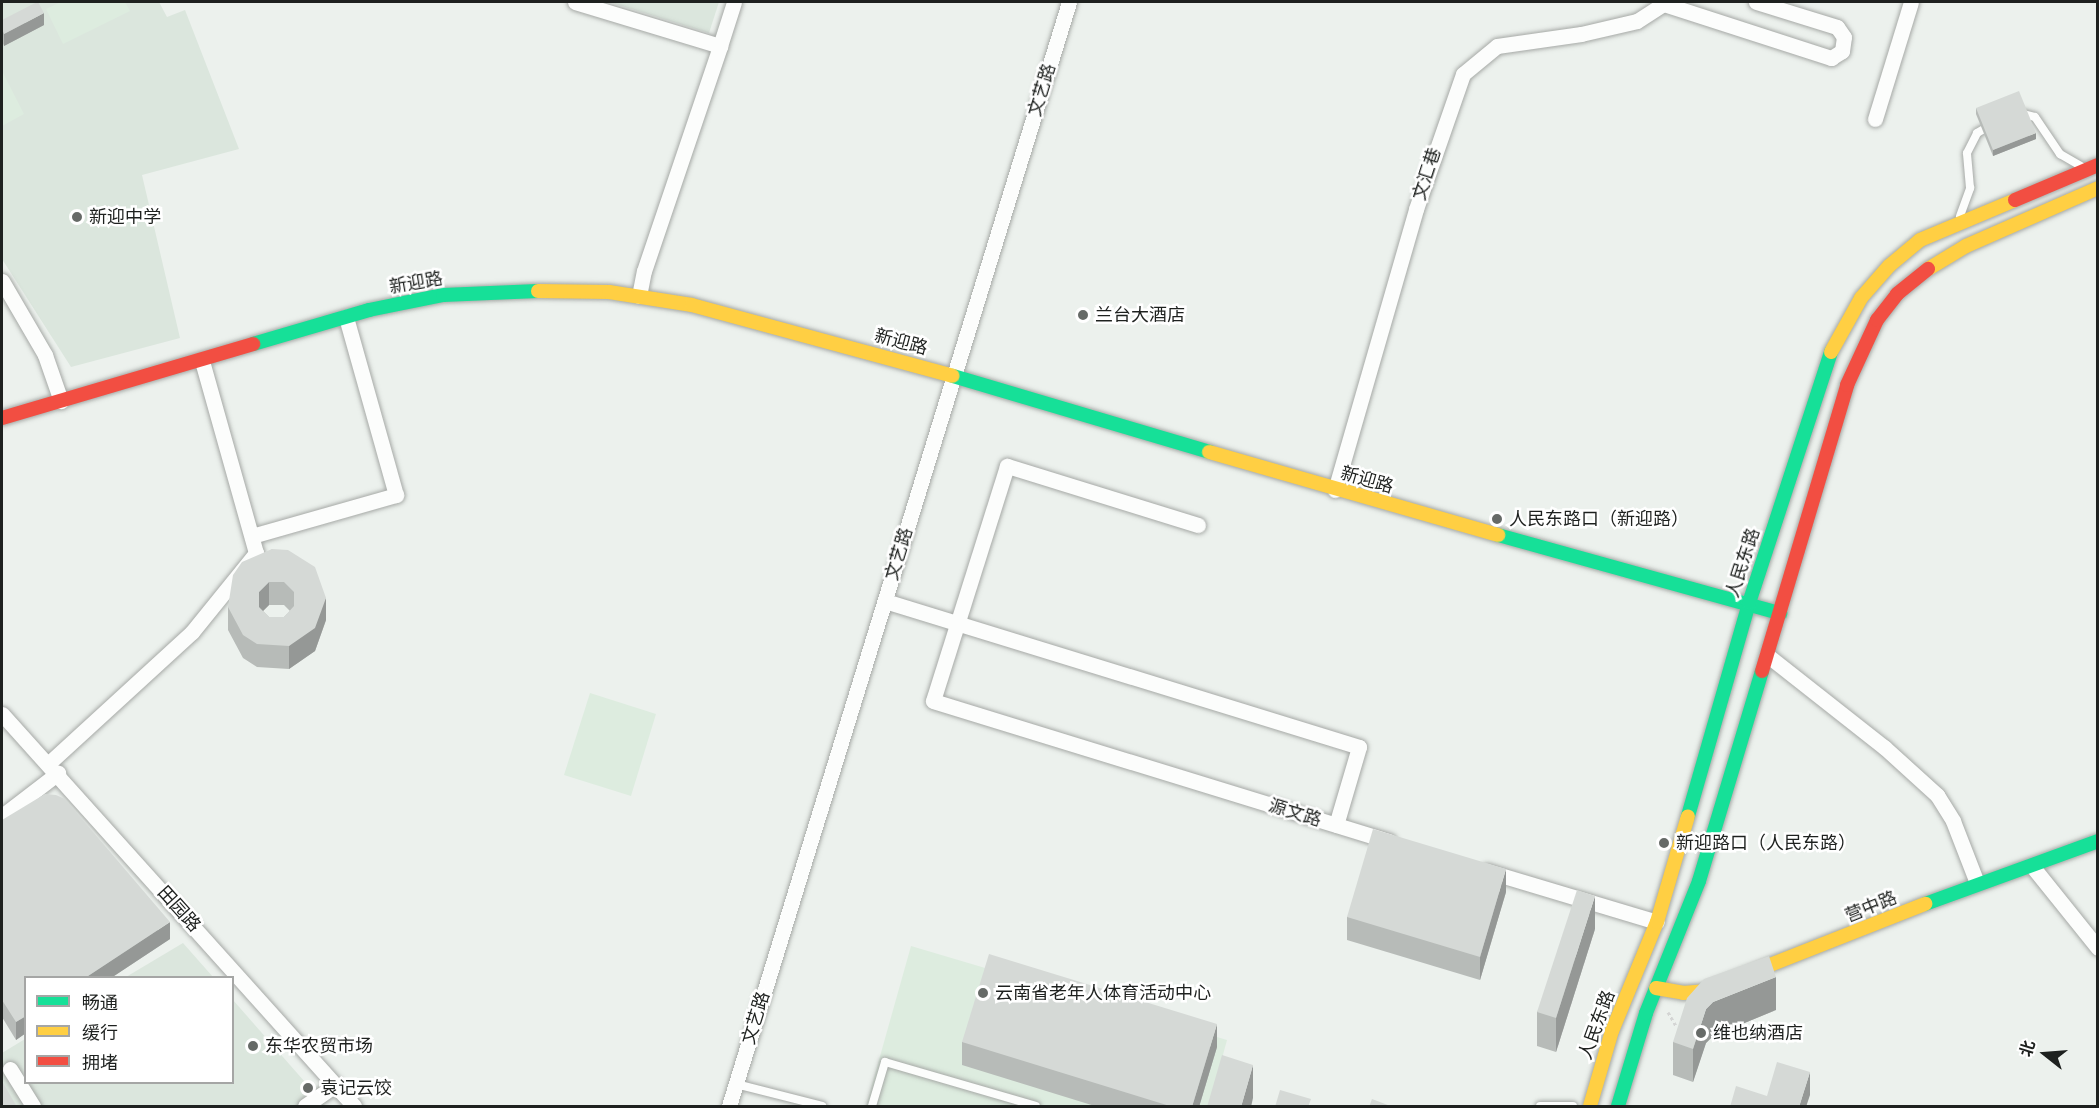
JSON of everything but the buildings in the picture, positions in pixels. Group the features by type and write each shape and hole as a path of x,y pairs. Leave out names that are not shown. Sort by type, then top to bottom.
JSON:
{"street":[{"path":"575,2 720,46"},
{"path":"639,296 644,271 734,2"},
{"name":"文艺路","path":"729,1107 1069,2"},
{"path":"1665,3 1831,58 1842,51 1844,37 1837,27 1756,2"},
{"path":"1875,119 1911,2"},
{"name":"文汇巷","path":"1335,490 1416,209 1463,74 1497,46 1581,34 1637,21 1665,3"},
{"name":"人民东路","path":"1590,1107 1612,1031 1657,922 1749,603 1835,338 1861,298 1889,266 1920,240 1957,222 2096,165"},
{"path":"1618,1107 1656,988 1699,881 1847,385 1884,311 1921,273 1966,246 2097,188"},
{"path":"2,281 45,355 61,400"},
{"name":"新迎路","path":"2,418 346,317 443,295 505,291 639,296 714,311 954,375 1335,490 1780,613"},
{"path":"252,536 396,495 346,317"},
{"path":"2,816 192,632 256,553 202,361"},
{"path":"957,623 1007,466 1198,525"},
{"path":"885,601 1359,747 1336,825"},
{"name":"源文路","path":"957,623 933,701 1405,846"},
{"path":"1767,655 1884,747 1937,795 1953,821 1977,883"},
{"name":"田园路","path":"2,714 53,768 354,1106"},
{"name":"营中路","path":"1656,988 1683,993 1704,991 1977,883 2032,866 2097,841"},
{"path":"2032,866 2097,948"},
{"path":"1474,867 1657,922"},
{"path":"10,1069 33,1107"},
{"path":"304,1107 335,1085"}],"lane":[{"path":"1957,222 1968,200 1965,160 1972,138 1984,128 2015,115 2028,113 2035,117 2060,154 2073,164 2096,165"},
{"path":"872,1107 885,1062 1036,1107"},
{"path":"736,1084 822,1107"},
{"path":"1539,1107 1573,1107"}],"shaded area":[{"name":"新迎中学","path":"2,2 159,2 167,17 185,10 239,149 142,175 180,338 71,367 2,259"},
{"path":"609,2 719,2 709,33"},
{"path":"183,943 212,976 128,976"},
{"name":"东华农贸市场","path":"234,1001 326,1106 2,1106 2,1053 24,1040 24,1084 234,1084"}],"green space":[{"path":"61,2 125,2 130,11 63,44 46,9"},
{"path":"2,71 24,114 2,126"},
{"path":"590,693 656,714 631,796 564,775"},
{"name":"云南省老年人体育活动中心","path":"911,946 1227,1040 1209,1106 866,1106"}],"traffic: fast":[{"path":"253,344 369,310 443,295 538,291"},
{"path":"1688,816 1749,603 1831,352"},
{"path":"953,376 1209,452"},
{"path":"1498,535 1780,613"},
{"path":"1618,1106 1646,1013 1699,881 1762,671"},
{"path":"1925,904 2098,841"}],"traffic: slow":[{"path":"1928,269 1966,246 2098,188"},
{"path":"1831,352 1861,298 1889,266 1920,240 2015,200"},
{"path":"538,291 609,292 692,305 953,376"},
{"path":"1209,452 1498,535"},
{"path":"1590,1106 1612,1031 1657,922 1688,816"},
{"path":"1656,988 1683,993 1704,991 1925,904"}],"traffic: jam":[{"path":"2015,200 2098,165"},
{"path":"1762,671 1847,385 1877,320 1897,294 1928,269"},
{"path":"2,418 253,344"}],"place":[{"name":"新迎中学","path":"77,217"},
{"name":"兰台大酒店","path":"1083,315"},
{"name":"人民东路口（新迎路）","path":"1497,519"},
{"name":"新迎路口（人民东路）","path":"1664,843"},
{"name":"云南省老年人体育活动中心","path":"983,993"},
{"name":"维也纳酒店","path":"1701,1033"},
{"name":"东华农贸市场","path":"253,1046"},
{"name":"袁记云饺","path":"308,1088"}]}
